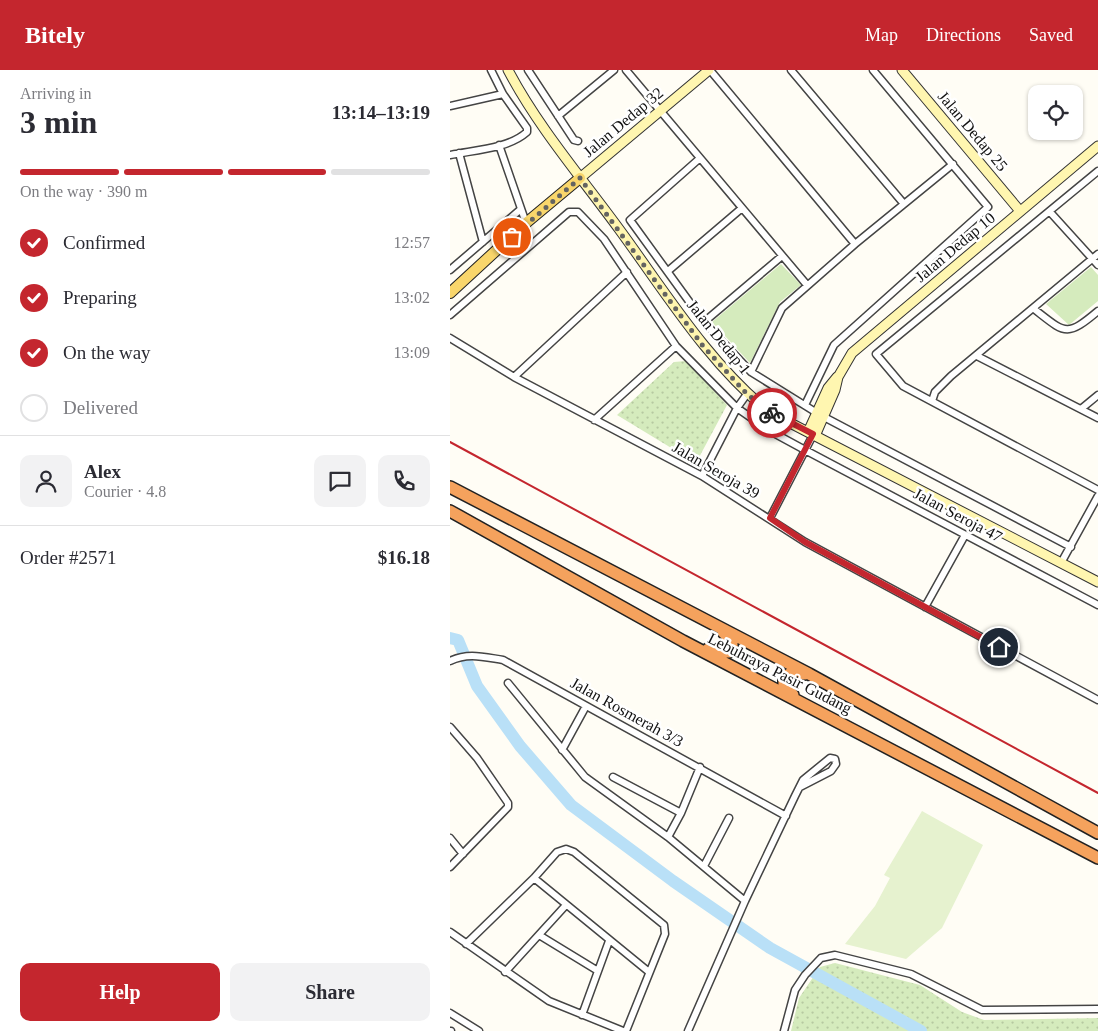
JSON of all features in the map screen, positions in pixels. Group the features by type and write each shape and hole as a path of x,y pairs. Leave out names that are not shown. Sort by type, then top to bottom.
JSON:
{"highway":[{"name":"Lebuhraya Pasir Gudang","path":"450,487 809,674 1098,834"},
{"name":"Lebuhraya Pasir Gudang","path":"450,511 683,640 1098,858"},
{"path":"683,640 718,652 729,652 732,649 732,641 716,625"},
{"path":"801,703 787,689 783,681 784,677 791,673 809,674"}],"main road":[{"name":"Jalan Dedap 1","path":"508,70 518,88 580,178 703,346 747,394 769,412 1098,582"},
{"name":"Jalan Dedap 32","path":"580,178 709,70"},
{"name":"Jalan Dedap 25","path":"902,70 1020,211"},
{"name":"Jalan Dedap 10","path":"812,434 828,388 838,377 852,353 1098,146"},
{"path":"450,293 526,223 580,178"}],"street":[{"path":"450,155 499,145 520,138 527,132 527,128 502,94 491,70"},
{"path":"528,70 574,140 578,141"},
{"path":"558,116 614,70"},
{"path":"626,70 807,285"},
{"path":"709,70 855,244"},
{"path":"791,70 904,204"},
{"path":"805,405 834,345 987,210 988,207 873,70"},
{"path":"450,106 502,94"},
{"path":"499,145 526,223"},
{"path":"459,153 483,242"},
{"path":"699,159 630,220 704,322 751,372 820,415 1071,547"},
{"path":"751,372 782,308 855,244 953,164"},
{"path":"1098,171 876,354 903,386 1098,490"},
{"path":"668,271 742,208"},
{"path":"450,270 520,209"},
{"name":"Jalan Seroja 47","path":"450,315 569,212 578,212 604,239 676,346 737,408 770,431 1098,605"},
{"path":"1050,212 1095,257 1098,265"},
{"path":"704,322 782,256"},
{"path":"932,401 935,392 1095,257"},
{"path":"514,377 627,272"},
{"path":"1034,309 1058,327 1066,330 1082,325 1098,311"},
{"name":"Jalan Seroja 39","path":"450,338 514,377 702,476 805,542 1098,700"},
{"path":"594,420 676,346"},
{"path":"977,356 1098,418"},
{"path":"702,476 737,408 747,394"},
{"path":"1081,410 1098,395"},
{"path":"770,518 812,434"},
{"path":"1061,563 1098,496"},
{"path":"925,607 965,535"},
{"name":"Jalan Rosmerah 3/3","path":"450,660 463,655 503,660 786,816"},
{"path":"508,683 585,777 668,837 745,901"},
{"path":"562,750 586,706"},
{"path":"450,726 477,758 508,803 508,806 450,868"},
{"path":"688,1031 745,901 803,780 830,758 836,759 836,764 831,771 800,787"},
{"path":"668,837 681,813 700,767"},
{"path":"613,777 681,813"},
{"path":"704,866 729,818"},
{"path":"450,838 463,854"},
{"path":"450,932 466,944 505,972 549,1001 624,1031 665,929 661,922 570,850 557,852 534,878 466,944"},
{"path":"534,878 649,972"},
{"path":"505,972 566,906"},
{"path":"539,935 598,971"},
{"path":"582,1015 609,941"},
{"path":"784,1031 796,990 805,974 815,962 828,955 842,956 911,974 982,1010 1098,1009"},
{"path":"450,1013 479,1031"}],"green space":[{"path":"781,264 801,285 780,302 750,363 712,322"},
{"path":"1091,267 1098,275 1098,301 1069,325 1046,304"},
{"path":"686,361 727,405 696,463 617,415 674,362"},
{"path":"922,811 983,845 942,928 906,959 845,944 875,906 890,878 884,875"},
{"path":"835,963 920,985 962,1012 984,1020 1098,1018 1098,1031 791,1031 799,998 820,967"}],"waterway":[{"path":"450,638 458,640 477,686 520,746 571,805 673,881 770,948 921,1031"}],"railway":[{"path":"450,442 1098,793"}],"way so far":[{"path":"512,237 580,178 703,346 747,394 772,413"}],"route":[{"path":"772,413 813,434 770,518 805,542 999,647"}]}
